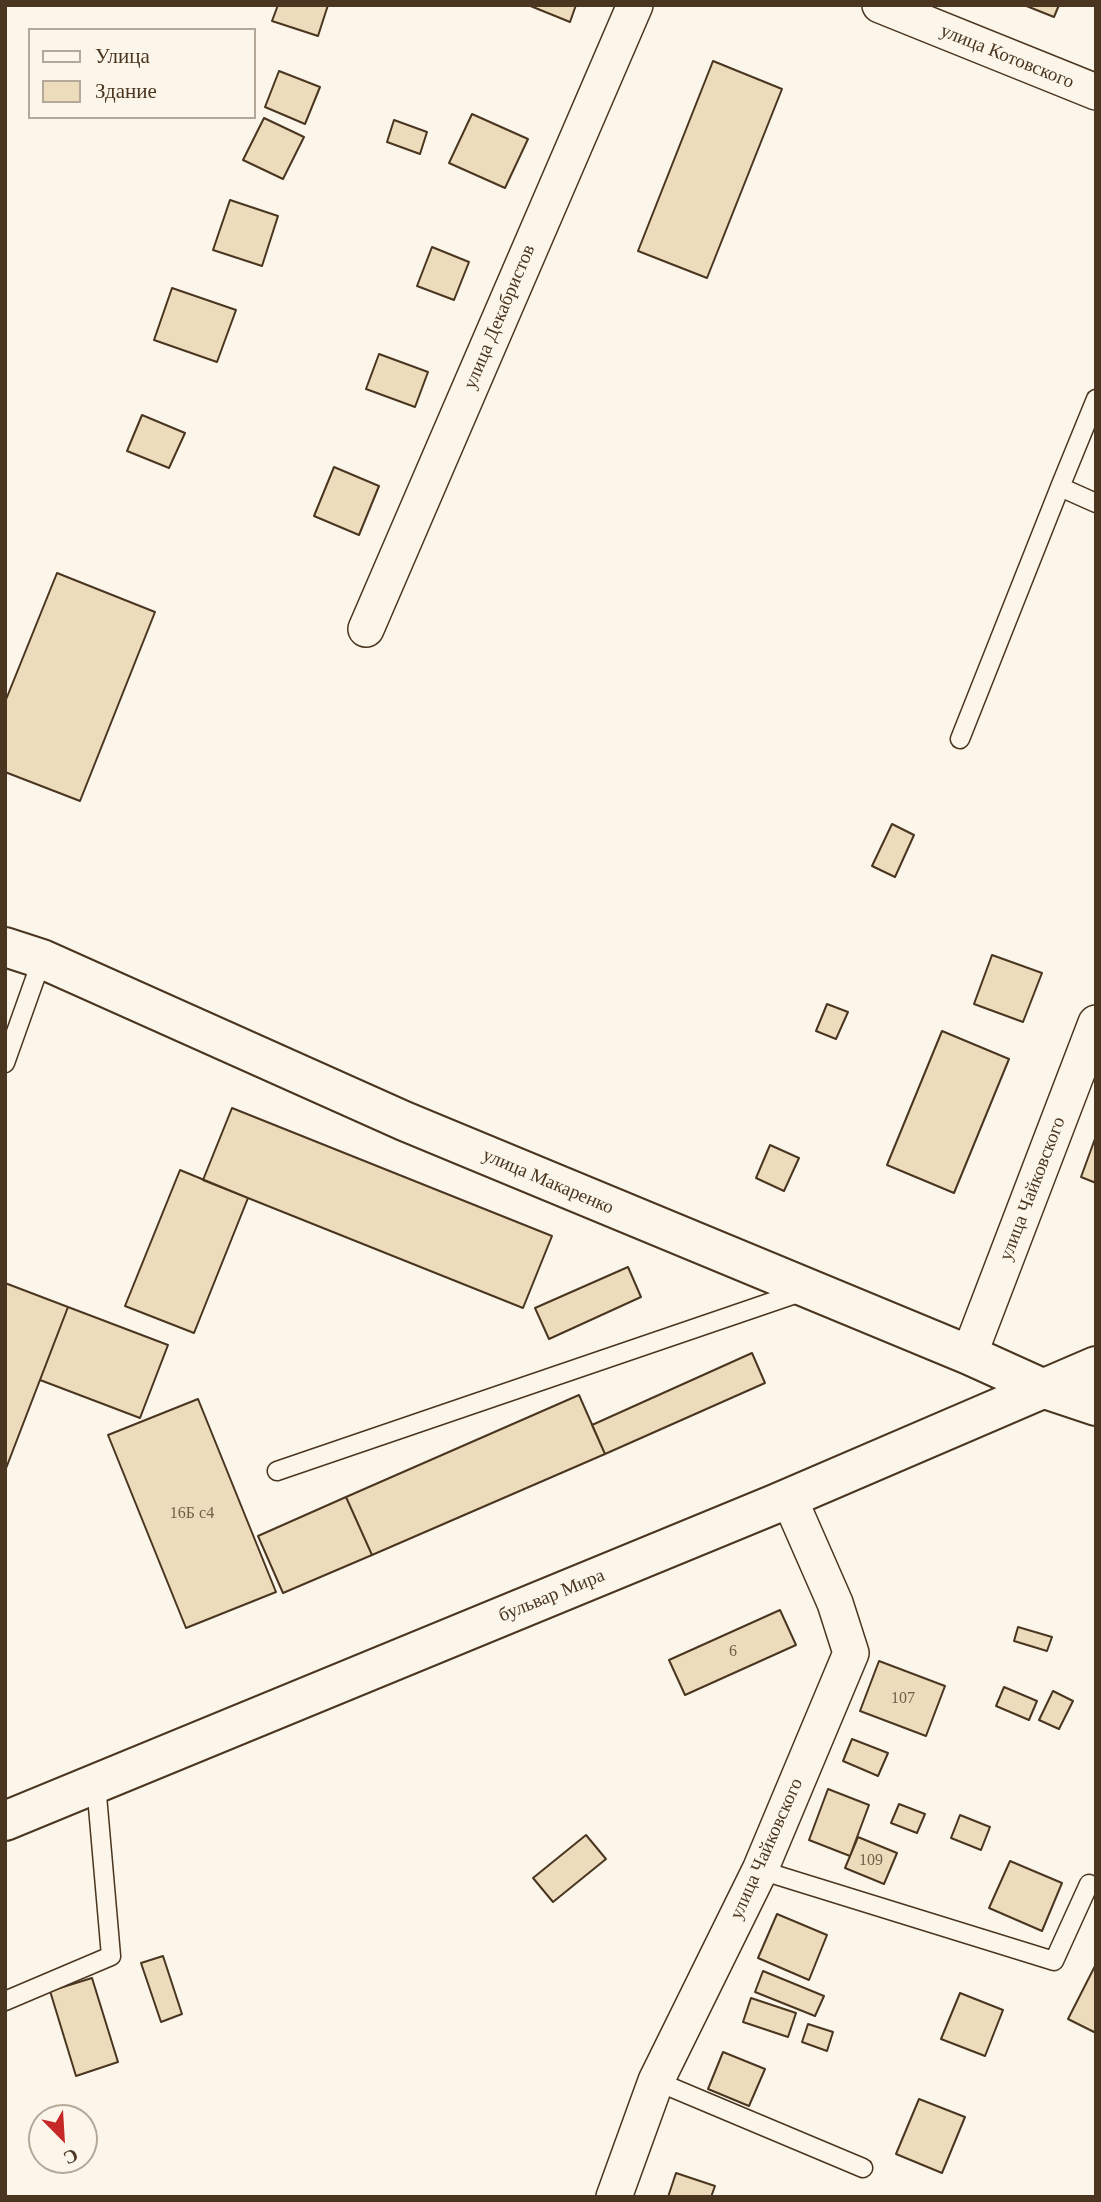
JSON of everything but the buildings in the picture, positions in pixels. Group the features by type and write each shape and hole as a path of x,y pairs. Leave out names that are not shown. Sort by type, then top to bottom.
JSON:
{"street":[{"name":"улица Декабристов","path":"366,629 635,5"},
{"name":"улица Котовского","path":"880,5 1096,92"},
{"name":"улица Макаренко","path":"5,947 42,959 404,1121 969,1355 1042,1388 1096,1406"},
{"name":"улица Чайковского","path":"969,1355 1096,1023"},
{"name":"бульвар Мира","path":"5,1821 789,1498 1096,1366"},
{"name":"улица Чайковского","path":"614,2197 656,2081 760,1870 851,1653 835,1603 789,1498"}],"lane":[{"path":"960,739 1096,399"},
{"path":"1060,487 1096,503"},
{"path":"5,1063 42,959"},
{"path":"277,1471 807,1290"},
{"path":"5,2001 111,1956 96,1784"},
{"path":"760,1870 1054,1961 1089,1884"},
{"path":"656,2081 863,2168"}]}
